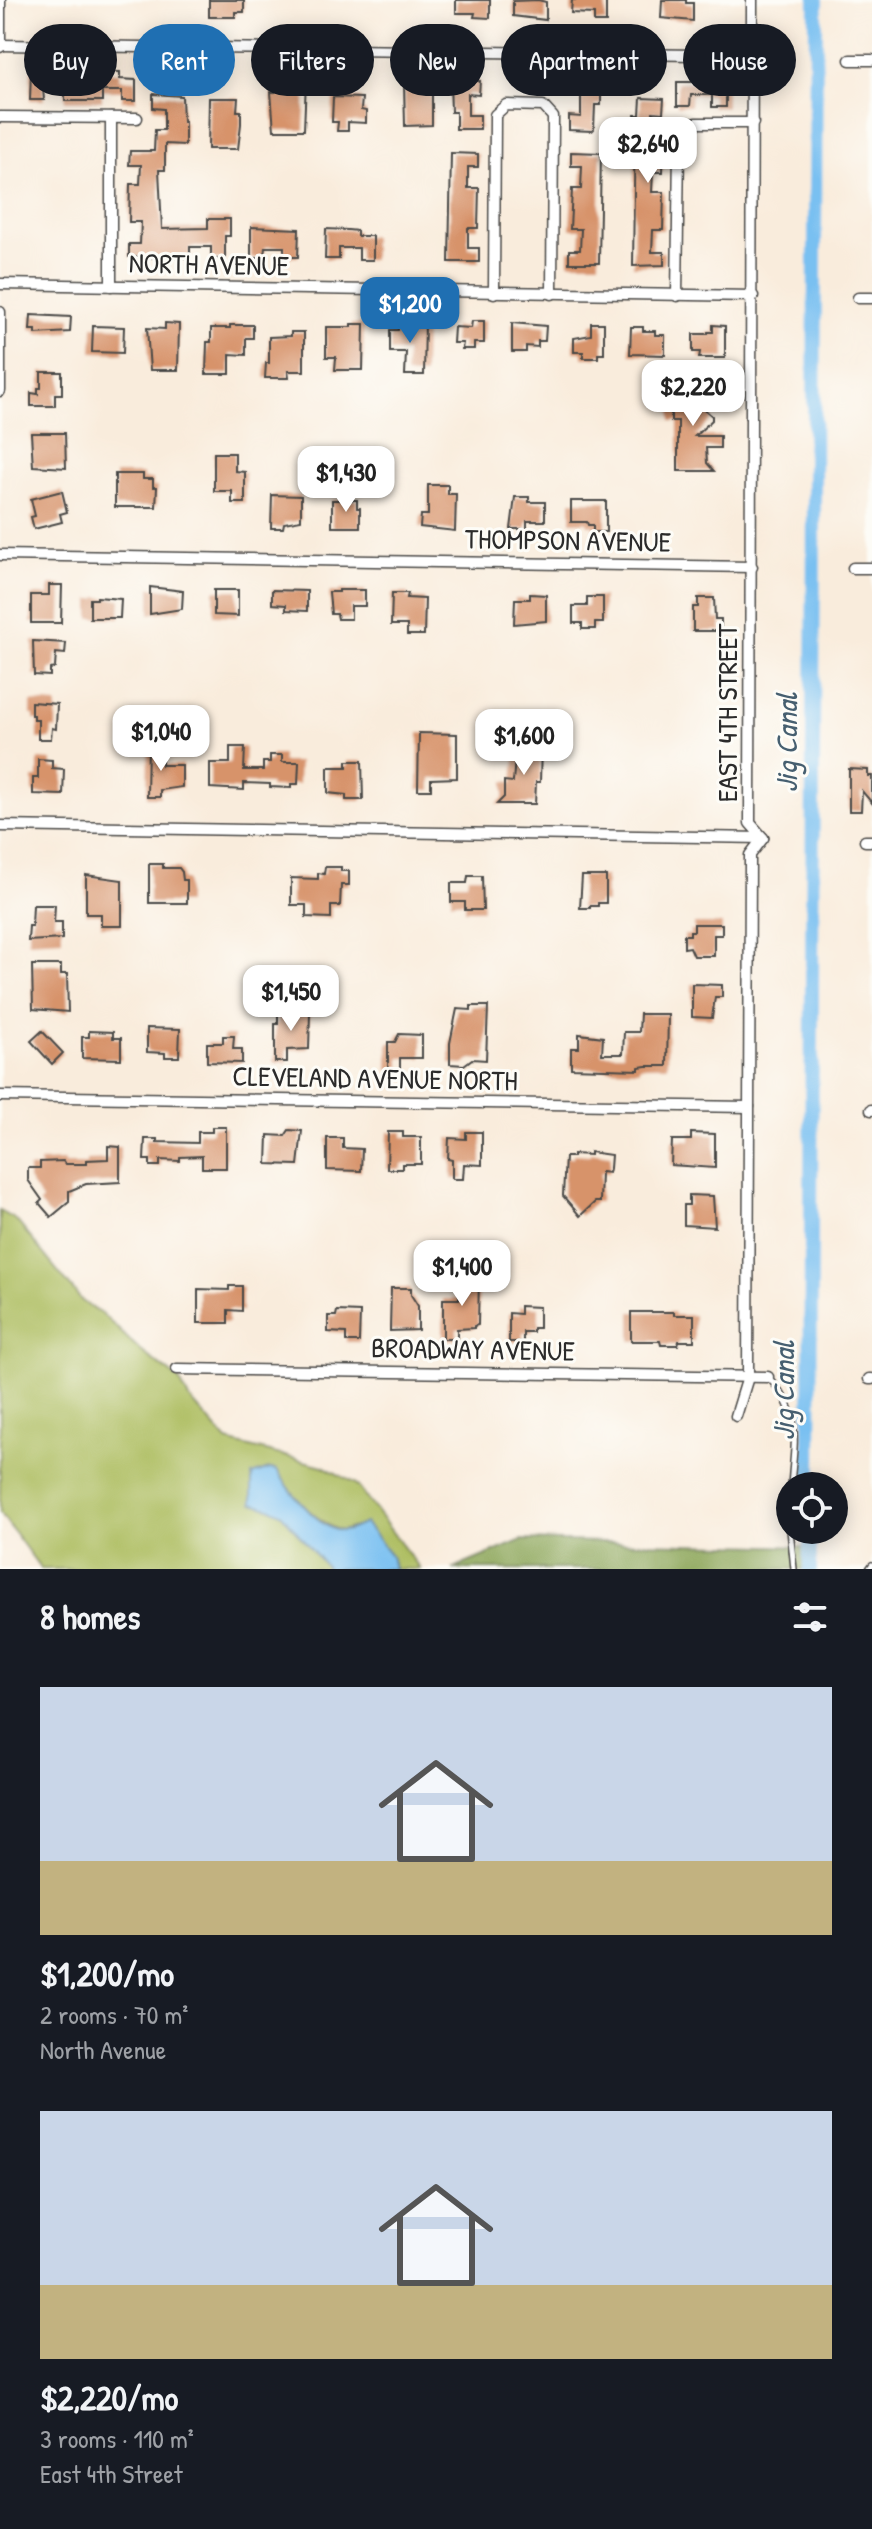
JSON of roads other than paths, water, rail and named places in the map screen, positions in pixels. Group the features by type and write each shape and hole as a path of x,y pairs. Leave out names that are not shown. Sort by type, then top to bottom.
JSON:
{"street":[{"path":"0,0 0,46 683,55"},
{"name":"EAST 4TH STREET","path":"752,0 752,24"},
{"path":"850,60 872,60"},
{"name":"EAST 4TH STREET","path":"736,1416 748,1377 750,855 763,838 750,823 753,96"},
{"path":"494,293 495,115 506,105 543,106 553,117 552,294"},
{"path":"0,117 137,118"},
{"path":"111,118 111,286"},
{"path":"677,296 679,147 684,127 696,123 753,123"},
{"name":"NORTH AVENUE","path":"0,284 753,296"},
{"path":"858,298 872,298"},
{"path":"0,312 0,391"},
{"name":"THOMPSON AVENUE","path":"0,555 752,567"},
{"path":"853,568 872,568"},
{"path":"0,826 763,838"},
{"name":"CLEVELAND AVENUE NORTH","path":"0,1096 749,1107"},
{"name":"BROADWAY AVENUE","path":"177,1369 768,1377"}],"lane":[{"path":"768,1377 783,1392 793,1414 791,1472"},
{"path":"792,1544 794,1569"}],"water":[{"path":"277,1470 304,1506 322,1523 346,1531 365,1523 391,1555 394,1569 328,1569 282,1514 252,1503 252,1475"}],"waterway":[{"name":"Jig Canal","path":"810,1472 816,0"},
{"name":"Jig Canal","path":"810,1544 810,1569"}]}
